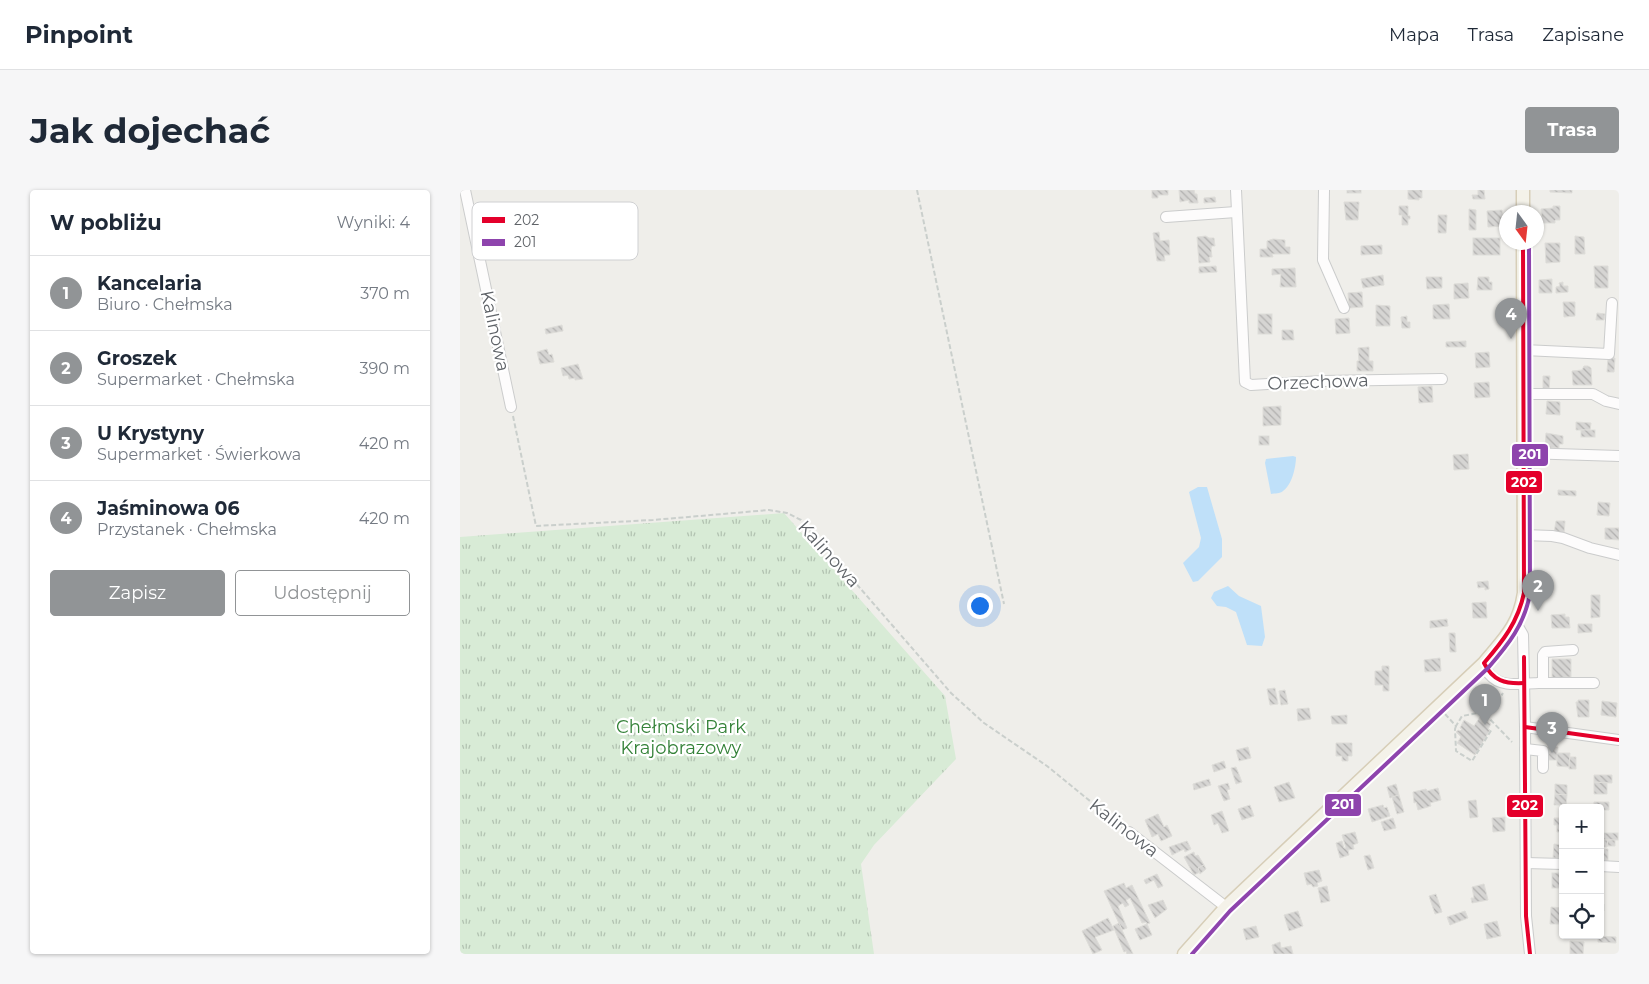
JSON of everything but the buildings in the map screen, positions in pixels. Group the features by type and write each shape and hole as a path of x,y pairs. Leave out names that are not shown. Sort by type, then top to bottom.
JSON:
{"main road":[{"path":"1523,190 1523,205"},
{"path":"1184,954 1226,907 1484,663 1516,623 1522,609 1524,593 1523,250"}],"street":[{"name":"Kalinowa","path":"466,190 472,219"},
{"name":"Orzechowa","path":"1236,190 1245,382 1251,385 1323,381 1442,379"},
{"path":"1324,190 1323,260 1344,308"},
{"path":"1166,217 1236,212"},
{"name":"Kalinowa","path":"481,260 511,407"},
{"path":"1523,350 1609,354 1612,303"},
{"path":"1523,394 1593,394 1606,401 1619,404"},
{"path":"1523,453 1619,456"},
{"path":"1523,535 1552,536 1619,555"},
{"path":"1516,623 1523,635 1526,750 1526,916 1530,954"},
{"path":"1539,683 1543,681 1543,655 1545,652 1573,650"},
{"path":"1484,663 1489,674 1499,682 1512,684 1594,683"},
{"path":"1525,727 1619,740"},
{"path":"1526,750 1543,751 1543,768"},
{"name":"Kalinowa","path":"1129,832 1226,907"},
{"path":"1526,863 1559,864"},
{"path":"1604,866 1619,867"}],"path":[{"path":"917,190 1004,604"},
{"name":"Kalinowa","path":"511,407 536,526 653,520 770,510 787,513 801,520 951,693 984,723 1047,766 1129,832"},
{"path":"1486,721 1504,692"},
{"path":"1492,729 1472,761 1456,751 1455,729 1462,716 1483,712 1512,742"},
{"path":"1444,714 1456,726"}],"green space":[{"name":"Chełmski Park Krajobrazowy","path":"784,513 945,696 956,759 874,845 861,864 874,954 460,954 460,537"}],"water":[{"path":"1296,457 1295,466 1289,485 1282,492 1271,494 1265,463 1266,459"},
{"path":"1198,487 1207,487 1222,539 1222,557 1198,581 1193,582 1183,563 1199,547 1201,538 1189,492"},
{"path":"1228,586 1239,596 1261,606 1265,637 1262,646 1247,645 1236,612 1226,607 1217,606 1211,598 1214,592"}],"transit line":[{"name":"202","path":"1523,250 1524,593 1518,613 1509,631 1484,663 1496,678 1505,682 1524,683"},
{"name":"201","path":"1192,954 1230,911 1488,668 1515,634 1520,624 1530,593 1529,250"},
{"name":"202","path":"1524,657 1526,916 1530,954"},
{"name":"202","path":"1525,727 1619,740"}],"place":[{"name":"Jaśminowa 06","path":"1511,339"},
{"name":"Groszek","path":"1538,611"},
{"name":"Kancelaria","path":"1485,725"},
{"name":"U Krystyny","path":"1552,753"}]}
